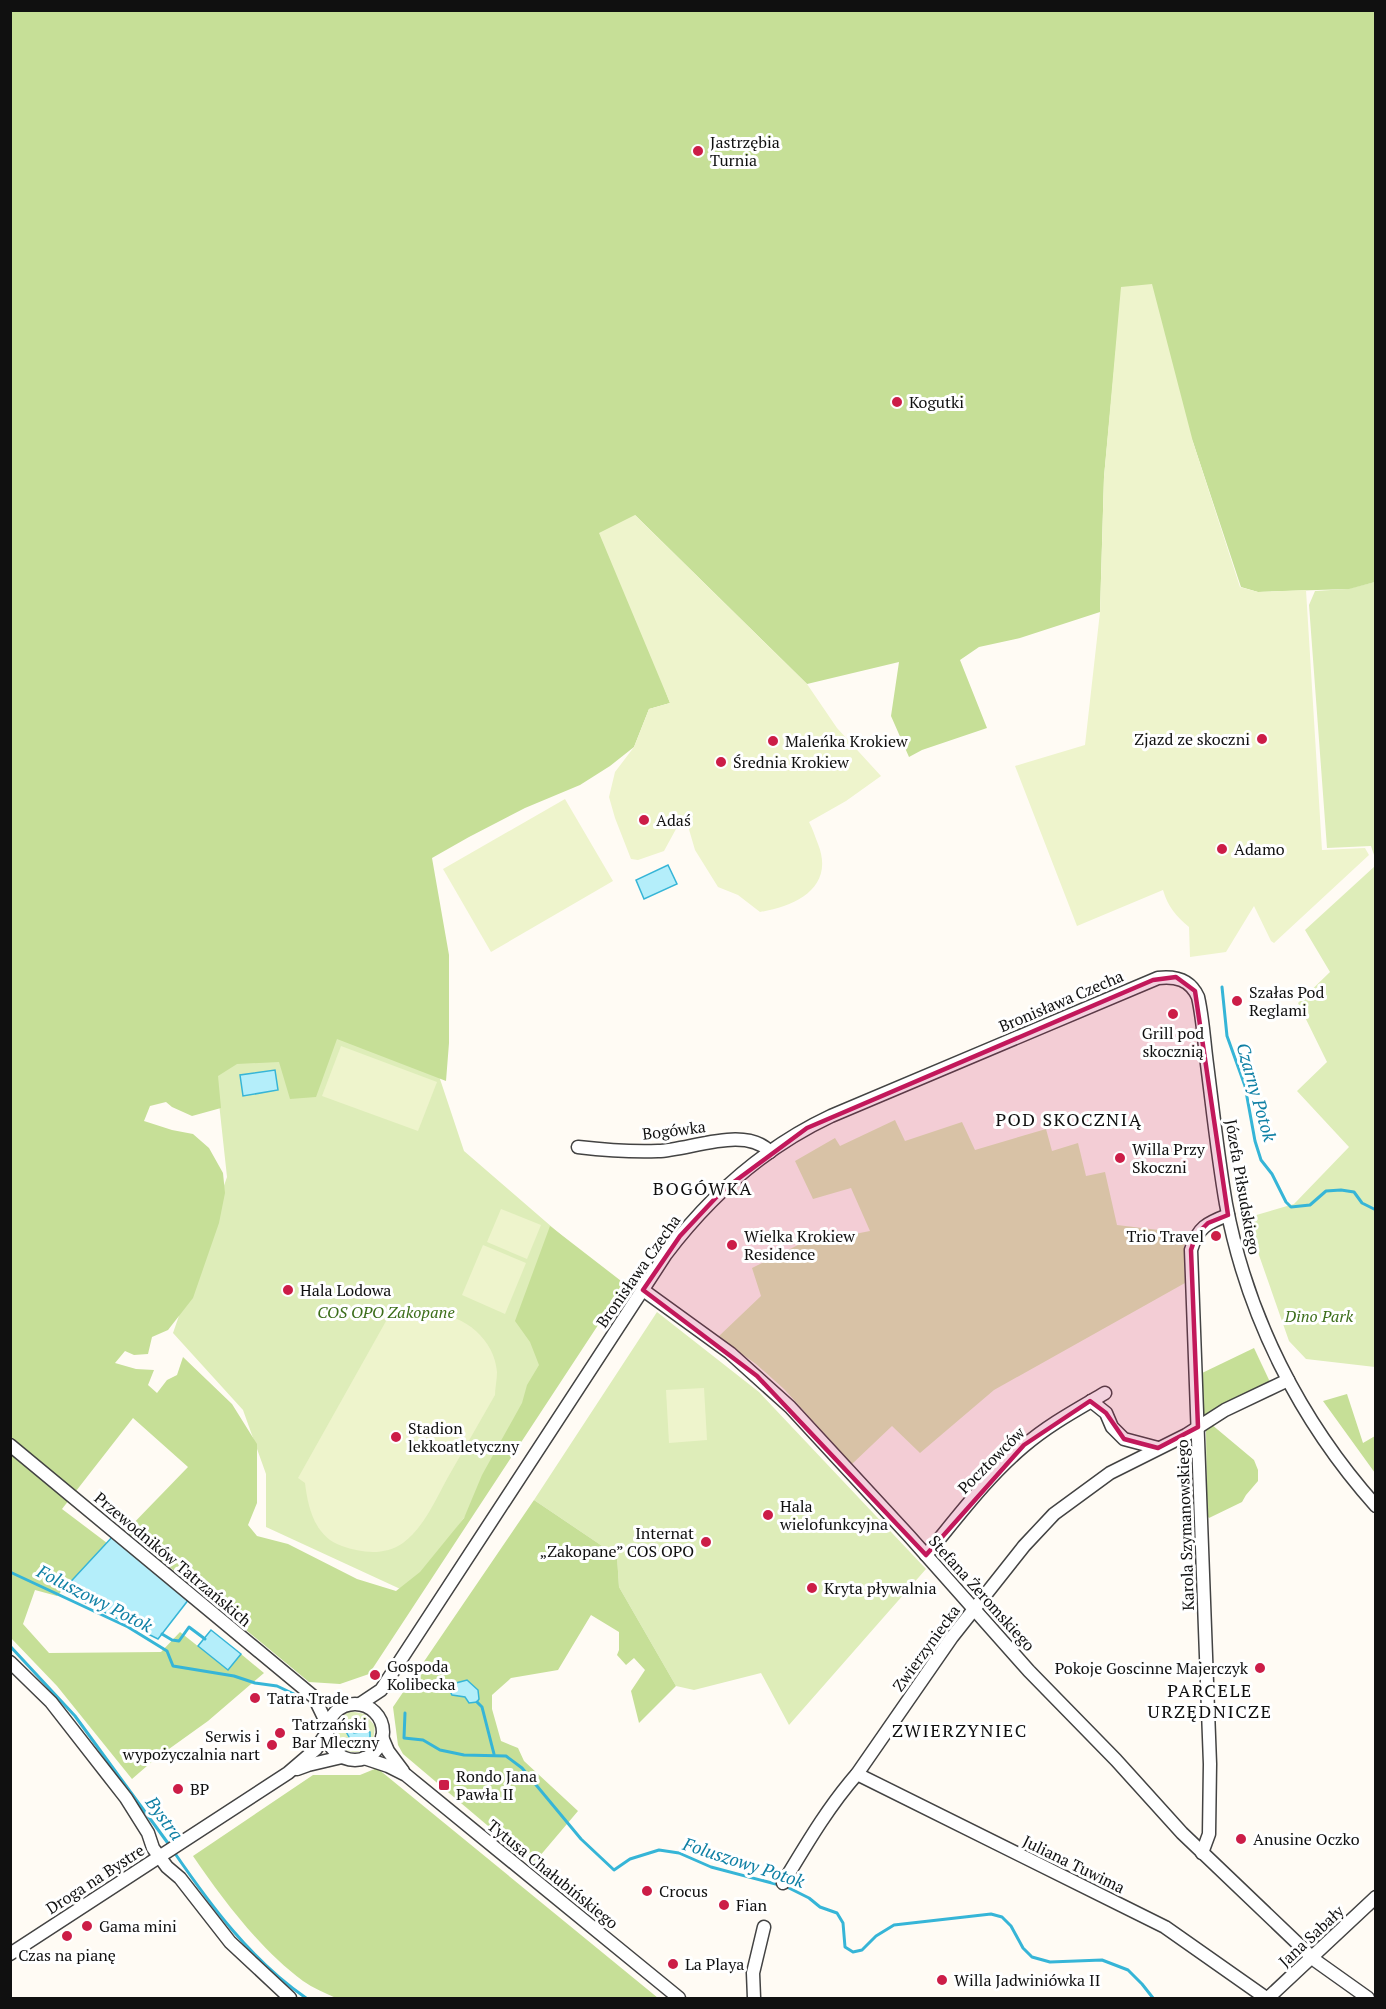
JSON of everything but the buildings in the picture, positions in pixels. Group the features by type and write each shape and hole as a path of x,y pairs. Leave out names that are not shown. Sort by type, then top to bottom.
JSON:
{"street":[{"name":"Bronisława Czecha","path":"360,1704 381,1690 666,1254 695,1219 735,1179 770,1152 807,1128 839,1112 1144,983 1168,977 1180,978 1189,984"},
{"name":"Józefa Piłsudskiego","path":"1189,984 1195,991 1199,1002 1228,1215 1252,1300 1288,1380 1330,1449 1376,1506"},
{"name":"Bogówka","path":"578,1147 659,1151 738,1140 759,1142 770,1152"},
{"name":"Karola Szymanowskiego","path":"1202,1853 1209,1834 1210,1764 1191,1250 1196,1234 1208,1223 1228,1215"},
{"name":"Stefana Żeromskiego","path":"642,1290 730,1353 790,1407 1029,1671 1202,1853 1321,1966 1368,1998"},
{"name":"Zwierzyniecka","path":"783,1883 814,1832 843,1790 858,1774 952,1637 1024,1546 1054,1514 1110,1473 1198,1427 1225,1410 1288,1380"},
{"name":"Pocztowców","path":"926,1555 980,1490 1024,1445 1105,1393"},
{"path":"1091,1401 1106,1413 1112,1426 1124,1438 1158,1448"},
{"name":"Przewodników Tatrzańskich","path":"10,1445 314,1697"},
{"path":"10,1662 51,1702 126,1798 167,1867 180,1878 230,1942 290,1998"},
{"name":"Bronisława Czecha","path":"378,1716 381,1690"},
{"path":"314,1697 342,1706 360,1704 370,1708 378,1716 382,1726 382,1737 375,1751 364,1758 353,1760 342,1757 331,1747 327,1729 314,1697"},
{"path":"327,1729 331,1716 342,1706"},
{"name":"Droga na Bystre","path":"10,1954 288,1773 316,1749 327,1729"},
{"name":"Tytusa Chałubińskiego","path":"382,1737 388,1751 406,1775"},
{"name":"Droga na Bystre","path":"288,1773 308,1765 342,1757"},
{"name":"Tytusa Chałubińskiego","path":"364,1758 406,1775 679,1998"},
{"name":"Juliana Tuwima","path":"858,1774 1165,1927 1267,1998"},
{"name":"Jana Sabały","path":"1267,1998 1376,1897"},
{"path":"754,1998 753,1973 764,1927"}],"highlighted area":[{"path":"1176,977 1195,991 1228,1215 1208,1223 1196,1235 1191,1250 1198,1427 1186,1435 1158,1448 1124,1439 1106,1413 1090,1401 1024,1445 926,1555 757,1376 643,1290 680,1236 723,1190 807,1128 1153,980"}],"green space":[{"path":"11,11 1375,11 1375,582 1349,589 1258,592 1241,587 1193,442 1122,287 1104,477 1100,612 1020,638 979,647 960,660 987,728 922,750 909,757 891,716 899,662 807,684 635,515 660,676 670,703 649,709 634,747 610,766 580,785 525,808 432,858 449,955 449,1043 446,1081 337,1039 316,1097 290,1099 279,1062 237,1064 218,1076 221,1108 192,1116 166,1102 150,1106 144,1121 193,1134 209,1148 223,1173 225,1193 219,1223 193,1298 168,1330 152,1337 148,1354 134,1355 125,1351 115,1363 136,1369 154,1370 148,1385 157,1393 167,1380 177,1375 183,1357 232,1404 257,1444 257,1503 248,1525 257,1536 288,1544 357,1579 396,1591 420,1572 464,1518 482,1475 522,1403 527,1385 539,1365 530,1342 515,1321 550,1226 625,1284 369,1674 340,1684 309,1682 126,1531 188,1467 133,1418 62,1509 107,1543 57,1596 35,1590 23,1624 49,1653 161,1652 180,1632 228,1670 241,1654 264,1673 208,1721 155,1759 132,1779 57,1686 11,1638"},
{"path":"1152,284 1193,442 1240,587 1258,592 1306,590 1322,850 1365,848 1369,855 1274,943 1254,906 1226,952 1190,957 1189,927 1173,911 1163,890 1077,926 1015,766 1085,745 1100,612 1104,477 1121,287"},
{"path":"635,515 807,684 837,728 881,776 846,801 809,822 822,859 821,872 817,883 809,892 787,905 760,912 738,895 718,887 695,850 688,826 676,829 664,851 638,860 631,859 615,818 609,797 615,772 634,747 649,709 670,703 599,533"},
{"path":"1375,582 1375,858 1371,846 1327,848 1309,605 1315,591 1347,589"},
{"path":"565,799 613,881 491,952 443,869"},
{"name":"Dino Park","path":"1375,866 1375,1367 1306,1359 1289,1341 1246,1218 1294,1204 1349,1147 1297,1091 1327,1062 1298,1003 1330,972 1305,930"},
{"name":"COS OPO Zakopane","path":"328,1029 437,1070 464,1151 619,1285 504,1463 409,1593 266,1527 266,1474 243,1410 173,1333 227,1177 214,1057"},
{"path":"341,1046 437,1082 418,1131 322,1096"},
{"path":"895,1120 905,1141 962,1122 975,1150 1046,1129 1052,1151 1078,1143 1086,1176 1105,1172 1117,1225 1184,1233 1185,1283 994,1390 920,1453 892,1426 852,1464 784,1389 756,1364 718,1337 761,1296 752,1268 798,1245 870,1231 851,1188 813,1199 795,1161 835,1138 840,1146"},
{"path":"501,1209 541,1225 527,1259 487,1242"},
{"path":"483,1245 526,1263 505,1314 462,1295"},
{"path":"657,1312 759,1392 926,1569 789,1725 761,1673 694,1690 676,1686 619,1587 617,1556 534,1500"},
{"name":"Stadion lekkoatletyczny","path":"390,1314 407,1319 430,1314 442,1315 465,1323 475,1330 490,1349 495,1360 497,1372 495,1395 423,1522 410,1537 396,1547 381,1552 365,1552 342,1546 325,1536 314,1520 305,1483 298,1478"},
{"path":"1254,1348 1270,1382 1206,1419 1202,1415 1200,1374"},
{"path":"704,1388 707,1440 669,1443 666,1390"},
{"path":"1347,1394 1363,1443 1375,1436 1375,1473 1323,1401"},
{"path":"1211,1424 1254,1460 1258,1470 1258,1481 1242,1502 1209,1518 1207,1515 1206,1429"},
{"path":"534,1500 617,1556 619,1587 676,1686 639,1723 631,1691 645,1670 634,1658 626,1665 617,1655 619,1632 591,1615 558,1670 511,1678 492,1695 492,1709 501,1741 518,1748 524,1761 578,1811 533,1864 403,1754 398,1745 393,1707"},
{"path":"350,1711 365,1714 375,1726 373,1741 362,1751 348,1751 342,1748 335,1739 337,1720","holes":["353,1729 354,1733 366,1731 368,1743 365,1746 355,1746 349,1737"]},
{"path":"377,1768 658,1998 336,1998 307,1984 287,1968 243,1923 193,1856 313,1775 360,1775"}],"water":[{"path":"668,865 677,884 644,899 636,880"},
{"path":"275,1070 278,1090 243,1096 240,1075"},
{"path":"114,1535 189,1599 158,1639 62,1591"},
{"path":"211,1630 241,1654 228,1670 198,1646"},
{"path":"467,1680 478,1690 477,1702 469,1703 465,1697 452,1695 450,1691 456,1683"},
{"path":"347,1723 352,1726 354,1733 370,1732 365,1746 351,1745 345,1730"}],"waterway":[{"name":"Czarny Potok","path":"1222,987 1227,1036 1245,1086 1255,1141 1261,1160 1272,1174 1286,1202 1291,1207 1310,1205 1326,1191 1341,1190 1354,1192 1362,1203 1376,1210"},
{"name":"Foluszowy Potok","path":"10,1572 128,1627 167,1651 173,1666 277,1686 296,1695"},
{"path":"162,1634 179,1641 189,1627 205,1639"},
{"name":"Bystra","path":"10,1646 75,1716 170,1846"},
{"path":"477,1702 482,1707 494,1754"},
{"name":"Foluszowy Potok","path":"405,1713 404,1738 423,1740 440,1750 464,1755 506,1756 522,1768 581,1839 614,1870 630,1859 659,1850 679,1853 711,1867 787,1887 809,1898 820,1907 837,1913 843,1923 845,1947 853,1952 862,1950 876,1936 894,1925 991,1914 1002,1917 1011,1926 1023,1948 1032,1957 1050,1962 1102,1960 1128,1970 1153,1998"},
{"name":"Bystra","path":"174,1852 233,1931 267,1967 306,1998"}],"place":[{"name":"Jastrzębia Turnia","path":"698,151"},
{"name":"Kogutki","path":"897,402"},
{"name":"Zjazd ze skoczni","path":"1262,739"},
{"name":"Maleńka Krokiew","path":"773,741"},
{"name":"Średnia Krokiew","path":"721,762"},
{"name":"Adaś","path":"644,820"},
{"name":"Adamo","path":"1222,849"},
{"name":"Szałas Pod Reglami","path":"1237,1001"},
{"name":"Grill pod skocznią","path":"1173,1014"},
{"name":"Willa Przy Skoczni","path":"1120,1158"},
{"name":"Trio Travel","path":"1216,1236"},
{"name":"Wielka Krokiew Residence","path":"732,1245"},
{"name":"Hala Lodowa","path":"288,1290"},
{"name":"Stadion lekkoatletyczny","path":"396,1437"},
{"name":"Hala wielofunkcyjna","path":"768,1515"},
{"name":"Internat „Zakopane” COS OPO","path":"706,1542"},
{"name":"Kryta pływalnia","path":"812,1588"},
{"name":"Pokoje Goscinne Majerczyk","path":"1260,1668"},
{"name":"Gospoda Kolibecka","path":"375,1675"},
{"name":"Tatra Trade","path":"255,1698"},
{"name":"Tatrzański Bar Mleczny","path":"280,1733"},
{"name":"Serwis i wypożyczalnia nart","path":"272,1745"},
{"name":"Rondo Jana Pawła II","path":"444,1785"},
{"name":"BP","path":"178,1789"},
{"name":"Anusine Oczko","path":"1241,1839"},
{"name":"Crocus","path":"647,1891"},
{"name":"Fian","path":"724,1905"},
{"name":"Gama mini","path":"87,1926"},
{"name":"Czas na pianę","path":"67,1936"},
{"name":"La Playa","path":"673,1964"},
{"name":"Willa Jadwiniówka II","path":"942,1980"}],"district":[{"name":"POD SKOCZNIĄ","path":"1069,1119"},
{"name":"BOGÓWKA","path":"703,1188"},
{"name":"PARCELE URZĘDNICZE","path":"1210,1700"},
{"name":"ZWIERZYNIEC","path":"960,1730"}]}
